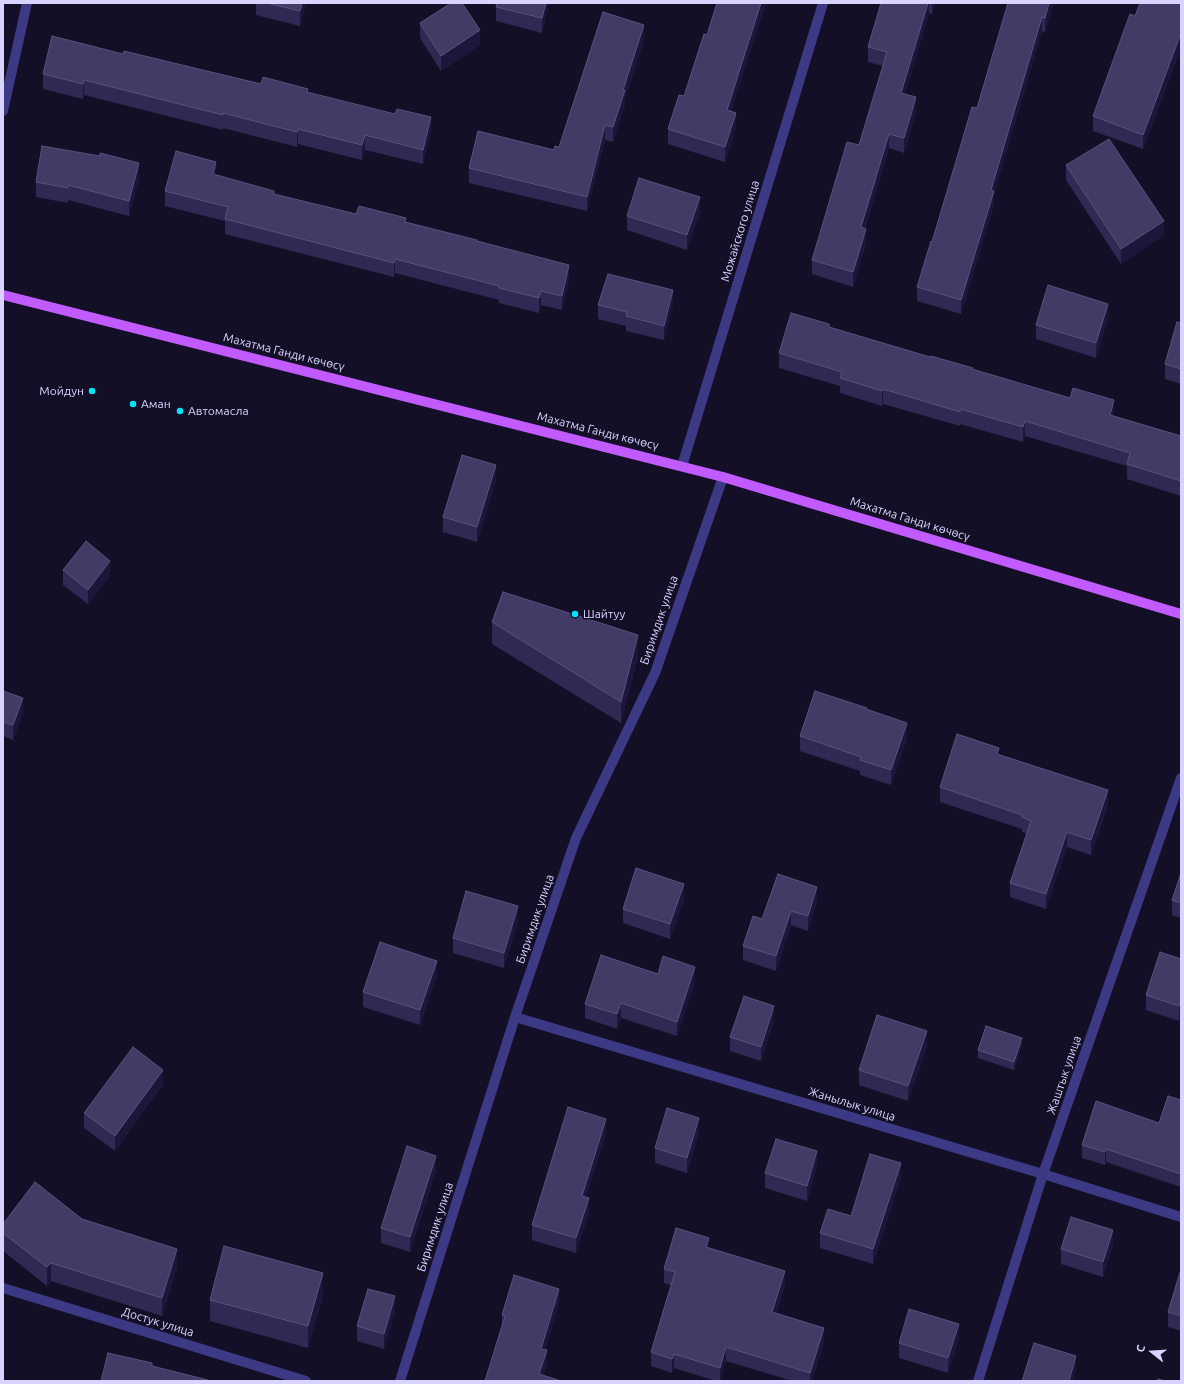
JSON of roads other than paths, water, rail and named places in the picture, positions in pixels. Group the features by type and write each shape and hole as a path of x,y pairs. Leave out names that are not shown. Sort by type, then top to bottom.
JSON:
{"main road":[{"name":"Махатма Ганди көчөсү","path":"3,295 723,476 1181,614"}],"street":[{"path":"3,111 27,3"},
{"name":"Можайского улица","path":"682,466 823,3"},
{"name":"Биримдик улица","path":"400,1381 515,1018 576,838 655,673 723,476"},
{"name":"Жаштык улица","path":"978,1381 1043,1174 1180,784"},
{"name":"Жанылык улица","path":"515,1018 1043,1174 1181,1217"},
{"name":"Достук улица","path":"3,1288 306,1381"}],"place":[{"name":"Мойдун","path":"92,391"},
{"name":"Аман","path":"133,404"},
{"name":"Автомасла","path":"180,411"},
{"name":"Шайтуу","path":"575,614"}]}
